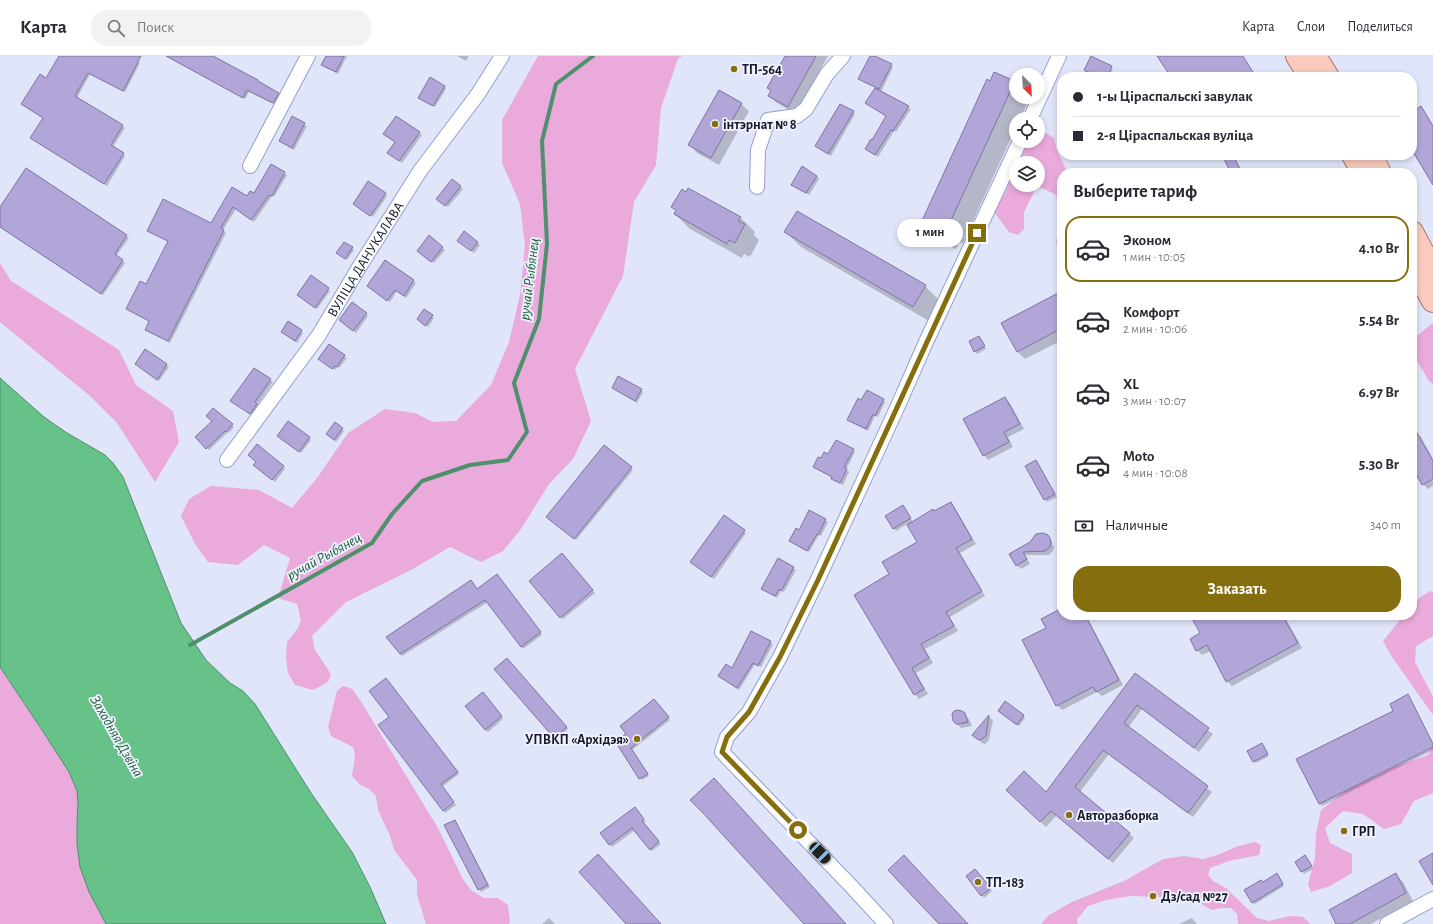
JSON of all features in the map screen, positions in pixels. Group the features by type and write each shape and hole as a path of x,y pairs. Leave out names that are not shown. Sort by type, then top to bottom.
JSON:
{"main road":[{"path":"1297,56 1307,72"},
{"path":"1315,56 1325,72"},
{"path":"1417,241 1433,270"},
{"path":"1417,272 1433,302"}],"street":[{"path":"250,166 308,56"},
{"name":"ВУЛІЦА ДАНУКАЛАВА","path":"227,460 319,335 358,269 420,171 478,94 502,56"},
{"path":"757,187 758,150 768,120 797,116 806,109 827,74 842,56"},
{"path":"1033,112 1059,56"},
{"path":"886,924 722,752 727,737 749,712 780,657 818,580 926,342 1017,148"},
{"path":"1387,924 1433,899"}],"shaded area":[{"path":"538,56 682,56 678,59 661,108 656,165 634,202 623,276 575,369 591,421 573,459 549,484 521,529 503,551 481,562 450,547 411,570 346,602 312,636 315,650 331,674 328,682 313,690 295,685 288,673 286,657 287,642 298,628 301,620 297,604 278,598 290,558 264,545 238,565 208,562 195,544 181,516 189,499 211,486 259,490 292,508 317,478 348,433 385,409 415,413 433,422 456,421 491,385 509,342 520,295 525,246 520,204 502,163 502,120"},
{"path":"1045,133 1054,138 1057,151 1057,160 1062,160 1066,168 1057,168 1057,199 1055,194 1045,190 1045,156 1021,156 1025,148 1045,148"},
{"path":"1009,183 1009,192 1034,192 1024,212 1024,229 1018,235 1009,232 994,212"},
{"path":"0,263 11,281 119,350 136,385 173,411 179,442 155,482 117,423 90,396 0,322"},
{"path":"1433,323 1433,384 1429,381 1417,361 1417,336"},
{"path":"1430,591 1433,592 1433,636 1416,646 1415,662 1433,697 1433,715 1392,657 1383,641 1400,620 1417,620 1417,599"},
{"path":"0,667 69,772 77,791 77,844 89,892 106,924 0,924"},
{"path":"343,686 352,689 360,700 438,828 463,879 471,890 484,898 498,898 508,905 510,920 509,924 426,924 417,895 417,880 394,850 390,836 378,810 376,796 369,789 359,784 352,776 355,758 353,747 331,736 328,727 337,691"},
{"path":"1433,746 1433,793 1414,801 1401,824 1384,829 1363,814 1343,811 1325,828 1330,843 1352,854 1352,873 1330,886 1311,892 1308,884 1315,858 1316,834 1321,810 1347,790 1397,766 1428,755"},
{"path":"1255,842 1261,845 1259,855 1229,861 1210,868 1208,875 1213,881 1226,888 1257,918 1269,921 1290,916 1303,917 1311,924 1238,924 1237,914 1231,908 1212,910 1194,898 1179,895 1161,897 1130,896 1106,900 1088,906 1077,919 1078,924 1041,924 1049,915 1072,902 1124,881 1163,859 1184,856 1203,859 1220,854 1238,846"}],"water":[{"name":"Заходняя Дзвіна","path":"0,378 44,417 67,433 105,455 123,477 181,623 206,660 230,683 243,691 255,704 311,793 352,852 370,887 386,924 106,924 89,892 80,867 77,844 77,791 69,772 0,667"}],"building":[{"path":"59,56 141,56 123,91 88,73 75,96 123,125 111,145 124,153 104,184 30,138 43,118 21,104 40,74 46,78"},
{"path":"166,56 213,56 279,93 273,103 247,90 243,98"},
{"path":"326,56 344,56 336,72 321,65"},
{"path":"785,56 816,56 788,107 768,96 771,90 767,88"},
{"path":"870,56 875,56 892,64 879,89 858,79"},
{"path":"1091,56 1112,66 1109,72 1088,72 1084,70"},
{"path":"1157,56 1243,56 1253,72 1168,72"},
{"path":"994,72 1009,78 1009,94 947,229 944,228 940,235 920,225 987,79 990,81"},
{"path":"430,77 445,86 433,106 418,98"},
{"path":"875,88 909,106 875,155 865,149 886,116 865,103"},
{"name":"інтэрнат № 8","path":"719,90 742,103 711,158 688,145"},
{"path":"840,104 854,111 828,154 815,146"},
{"path":"1421,106 1433,126 1433,185 1417,158 1417,109"},
{"path":"292,116 305,123 292,148 279,141"},
{"path":"396,116 420,132 399,161 387,153 395,142 383,134"},
{"path":"1224,160 1236,160 1240,168 1228,168"},
{"path":"271,164 285,172 272,196 269,195 251,220 233,207 221,228 224,230 168,341 145,330 149,321 126,309 140,281 146,284 168,241 147,231 163,199 211,223 232,187 247,196 250,191 254,193"},
{"path":"802,166 817,176 806,193 791,185"},
{"path":"26,168 127,235 115,254 123,260 101,294 0,227 0,207"},
{"path":"452,179 461,186 445,206 436,199"},
{"path":"368,181 386,193 370,216 353,204"},
{"path":"688,188 741,217 738,221 745,224 735,243 729,240 727,244 674,214 676,210 671,207 682,189 686,192"},
{"path":"797,211 926,285 913,307 784,232"},
{"path":"464,231 478,242 471,251 457,241"},
{"path":"429,235 443,247 431,262 417,251"},
{"path":"344,242 353,247 345,259 336,253"},
{"path":"385,260 414,280 404,296 395,290 387,301 367,286"},
{"path":"311,275 329,288 315,308 297,295"},
{"path":"1057,294 1057,331 1017,352 1001,323"},
{"path":"352,302 367,313 353,331 339,320"},
{"path":"424,309 433,315 425,326 417,319"},
{"path":"288,321 302,330 295,341 281,332"},
{"path":"979,336 985,346 974,352 969,341"},
{"path":"329,344 345,355 337,367 335,366 332,369 318,359"},
{"path":"145,349 167,364 157,380 135,364"},
{"path":"254,368 271,379 255,402 257,404 250,414 230,401"},
{"path":"618,376 642,389 635,401 612,388"},
{"path":"867,390 884,399 875,416 873,414 866,429 847,420 858,398 861,400"},
{"path":"1005,397 1020,424 1004,432 1009,442 983,456 963,419"},
{"path":"213,408 233,424 206,449 195,437 212,421 206,416"},
{"path":"288,421 310,437 299,452 277,436"},
{"path":"335,422 343,428 334,440 326,434"},
{"path":"1417,433 1433,461 1433,479 1422,485 1417,476"},
{"path":"836,440 854,449 844,467 847,469 840,483 813,467 818,457 821,458 824,452 828,454"},
{"path":"257,444 284,466 272,480 253,465 256,462 248,455"},
{"path":"604,445 632,467 574,539 546,517"},
{"path":"1036,460 1055,494 1044,500 1025,466"},
{"path":"951,502 972,539 956,548 982,591 946,612 954,626 921,644 929,658 912,668 924,689 914,695 854,595 889,574 882,562 917,542 907,525 933,509 934,511"},
{"path":"903,505 911,518 893,529 885,516"},
{"path":"809,510 826,519 818,535 817,534 807,551 789,541 796,528 799,530"},
{"path":"724,515 745,530 711,577 690,562"},
{"path":"1043,533 1048,535 1050,538 1050,547 1045,551 1023,552 1027,559 1016,566 1009,554 1030,542 1036,534"},
{"path":"562,553 593,590 560,618 529,581"},
{"path":"778,558 794,567 781,591 779,589 775,596 761,589"},
{"path":"497,574 541,632 521,647 485,600 400,654 386,637 471,580 477,589"},
{"path":"1057,611 1057,620 1088,620 1119,680 1096,692 1093,687 1056,706 1022,640 1046,628 1041,619"},
{"path":"1193,620 1285,620 1298,643 1226,682 1207,645 1196,651 1190,639 1200,633"},
{"path":"751,631 771,641 758,666 753,663 737,688 718,676 726,664 732,668"},
{"path":"507,658 567,727 554,738 494,669"},
{"path":"1135,673 1209,728 1194,748 1137,705 1124,723 1208,786 1188,813 1103,750 1075,787 1130,833 1108,859 1051,811 1040,822 1006,790 1024,771 1046,792"},
{"path":"386,678 458,772 441,784 454,802 443,811 378,725 389,717 369,691"},
{"path":"483,692 502,716 485,730 465,706"},
{"path":"1408,694 1433,744 1433,747 1319,804 1296,759 1393,711 1390,704"},
{"path":"654,699 669,717 631,748 648,774 639,779 615,741 626,734 620,726"},
{"path":"1005,701 1024,715 1017,725 998,711"},
{"path":"958,710 965,713 968,722 956,724 953,721 952,714 954,711"},
{"path":"989,715 986,736 980,740 977,739 972,735"},
{"path":"1262,743 1268,754 1253,762 1247,751"},
{"path":"714,778 846,924 804,924 690,800"},
{"path":"635,807 644,819 642,821 659,841 650,850 632,828 609,845 600,833"},
{"path":"455,820 488,885 478,890 444,825"},
{"path":"1433,853 1433,885 1419,861"},
{"path":"598,854 661,924 626,924 579,872"},
{"path":"904,855 968,924 939,924 899,882 888,870"},
{"path":"1305,855 1312,866 1301,872 1295,862"},
{"name":"ТП-183","path":"975,869 991,888 981,896 966,876"},
{"path":"1277,873 1283,884 1252,903 1244,890 1261,880 1263,882"},
{"path":"1396,873 1406,893 1350,924 1336,924 1329,910"}],"waterway":[{"name":"ручай Рыбянец","path":"190,645 372,543 392,514 422,481 470,465 508,460 527,432 514,383 539,319 547,244 542,141 556,84 593,56"}],"place":[{"name":"ТП-564","path":"734,69"},
{"name":"інтэрнат № 8","path":"715,124"},
{"name":"УПВКП «Архідэя»","path":"637,739"},
{"name":"Авторазборка","path":"1069,815"},
{"name":"ГРП","path":"1344,831"},
{"name":"ТП-183","path":"978,882"},
{"name":"Дз/сад №27","path":"1153,896"}],"route":[{"path":"798,830 722,752 727,737 749,712 780,657 818,580 977,233"}]}
